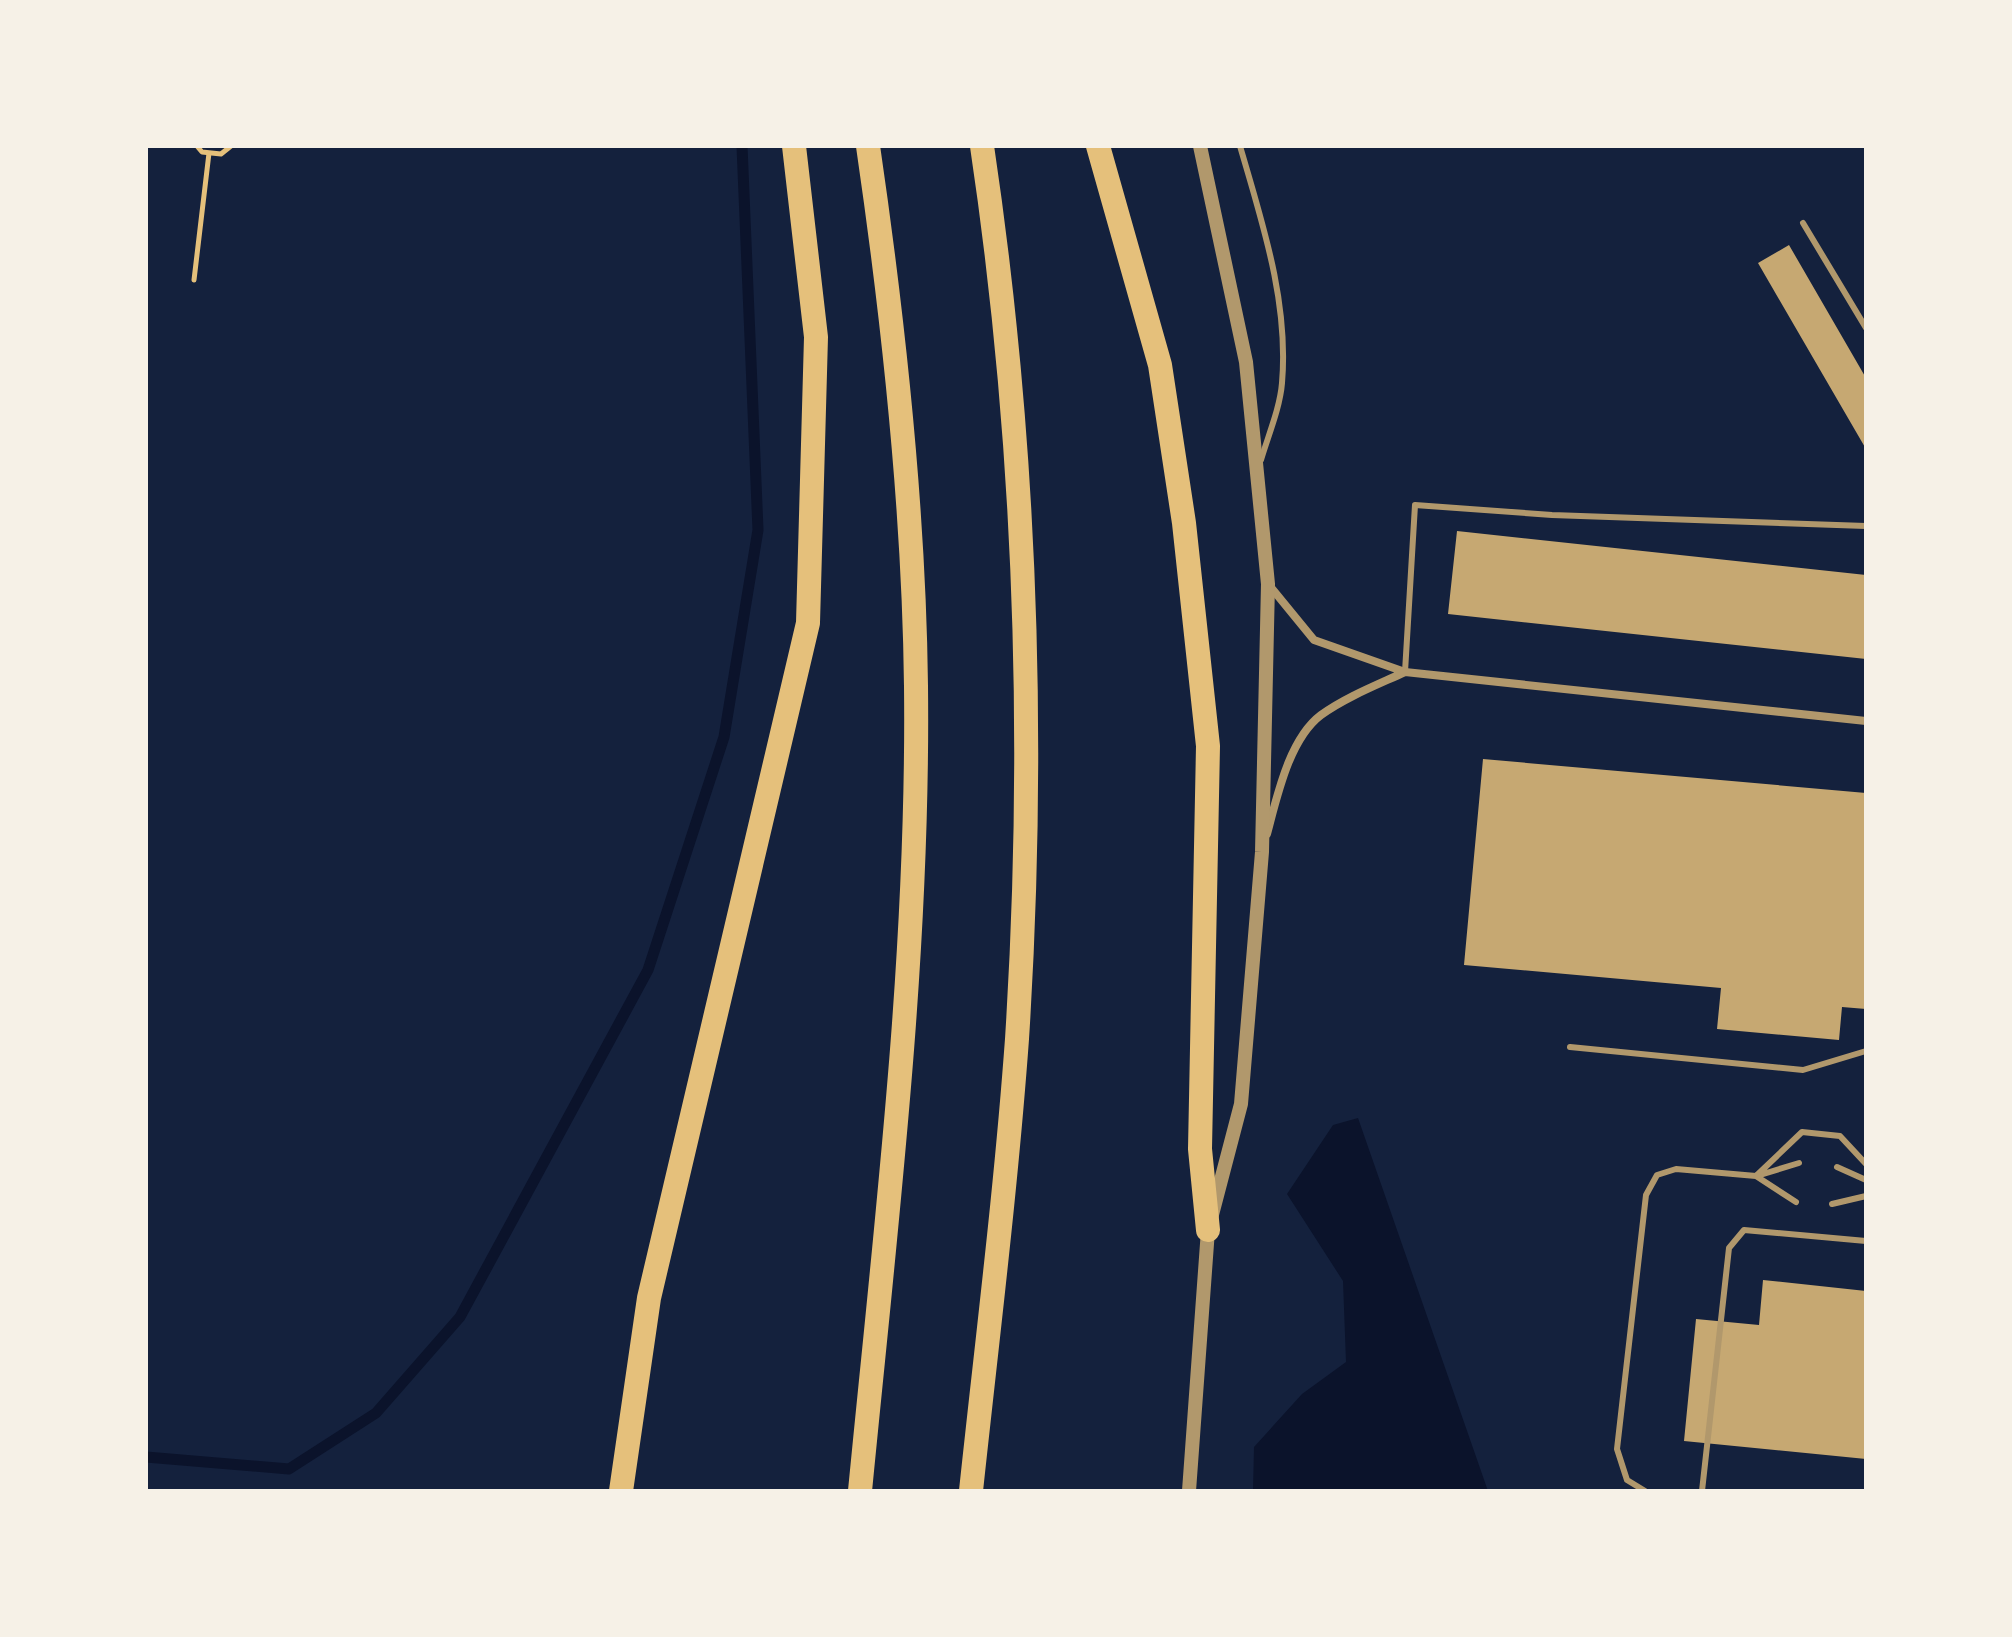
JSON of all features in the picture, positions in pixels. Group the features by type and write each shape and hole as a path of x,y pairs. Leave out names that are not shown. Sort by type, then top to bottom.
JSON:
{"highway":[{"path":"621,1491 649,1298 808,623 816,337 794,146"},
{"path":"860,1491 904,1037 915,802 916,699 910,531 884,257 868,146"},
{"path":"971,1491 1016,1041 1023,917 1027,694 1021,517 996,239 982,146"},
{"path":"1098,146 1160,365 1184,523 1208,746 1200,1149 1208,1230"}],"street":[{"path":"1189,1491 1208,1230 1241,1104 1262,852 1268,584 1246,362 1200,146"},
{"path":"1268,584 1314,640 1405,672 1866,721"},
{"path":"1262,852 1279,789 1295,748 1318,717 1351,697 1405,672"}],"lane":[{"path":"1240,146 1263,225 1281,305 1282,384 1258,472"},
{"path":"1803,223 1866,328"},
{"path":"1405,672 1415,505 1552,515 1866,526"},
{"path":"1570,1047 1803,1070 1866,1051"},
{"path":"1756,1176 1802,1132 1840,1136 1866,1164"},
{"path":"1645,1491 1627,1480 1617,1449 1646,1195 1657,1175 1676,1169 1756,1176 1799,1163"},
{"path":"1837,1167 1866,1180"},
{"path":"1756,1176 1796,1202"},
{"path":"1832,1204 1866,1196"},
{"path":"1702,1491 1729,1248 1744,1230 1866,1241"}],"path":[{"path":"197,146 202,152 221,154 231,146"},
{"path":"194,280 209,153"}],"water":[{"path":"1358,1118 1488,1491 1253,1491 1254,1447 1302,1394 1346,1362 1343,1281 1287,1194 1333,1125"}],"building":[{"path":"1789,245 1866,378 1866,449 1758,263"},
{"path":"1457,531 1866,575 1866,659 1448,614"},
{"path":"1483,759 1866,793 1866,1009 1842,1007 1839,1040 1717,1029 1721,988 1464,965"},
{"path":"1763,1280 1866,1291 1866,1459 1684,1441 1696,1319 1759,1325"}],"waterway":[{"path":"146,1457 289,1469 376,1413 460,1317 648,970 724,737 758,530 742,146"}]}
